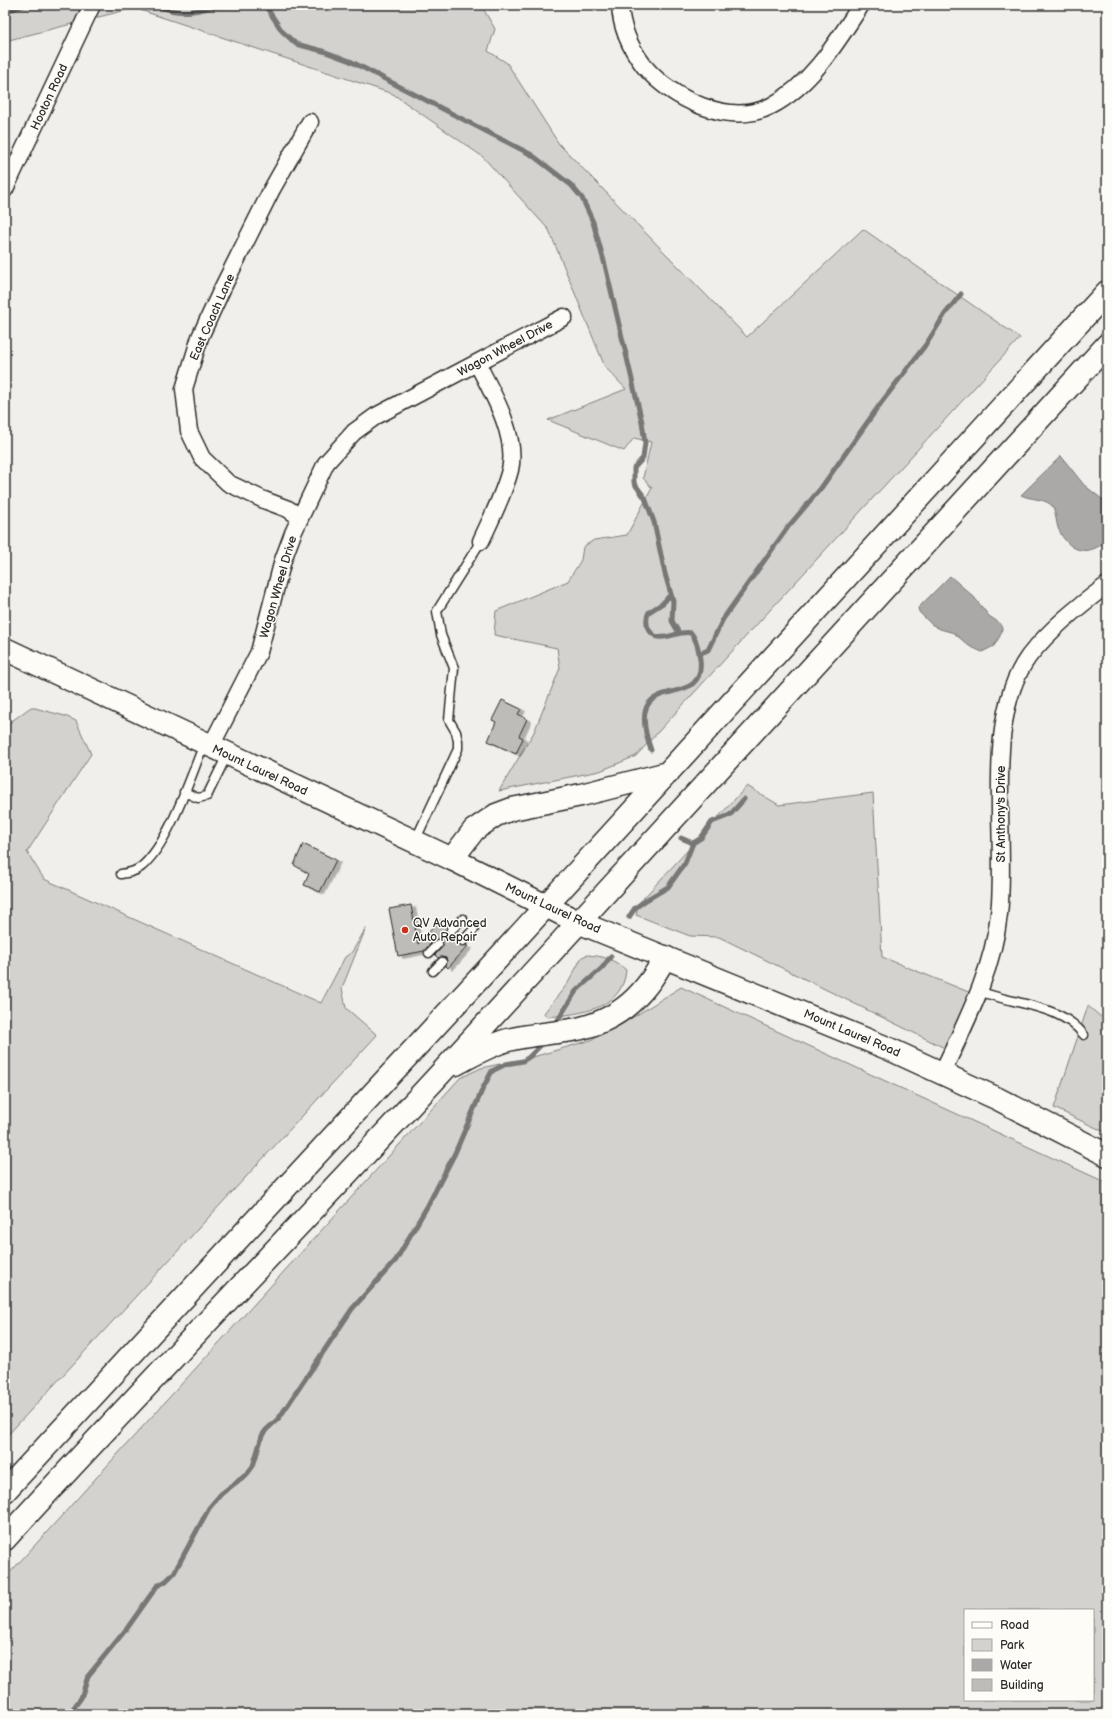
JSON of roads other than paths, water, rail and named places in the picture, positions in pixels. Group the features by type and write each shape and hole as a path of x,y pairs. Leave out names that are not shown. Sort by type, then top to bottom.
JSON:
{"main road":[{"path":"5,1491 546,906 895,522 1107,292"},
{"path":"5,1539 89,1447 247,1282 442,1071 1107,345"},
{"name":"Mount Laurel Road","path":"5,649 452,859 578,922 852,1032 998,1099 1107,1155"},
{"path":"452,859 474,830 496,815 512,809 582,795 668,773"},
{"path":"442,1071 488,1047 506,1040 588,1027 610,1018 627,1006 645,987 666,957"}],"street":[{"name":"Hooton Road","path":"5,189 92,5"},
{"path":"620,5 625,31 633,50 644,66 658,80 693,102 711,109 731,113 751,112 770,107 787,97 802,84 815,69 860,5"},
{"name":"East Coach Lane","path":"300,517 288,509 264,500 228,483 202,458 188,431 184,389 200,337 223,287 272,189 310,122"},
{"name":"Wagon Wheel Drive","path":"214,748 259,652 283,560 293,532 326,463 361,426 396,405 564,317"},
{"path":"477,363 502,417 508,434 510,452 510,469 492,518 481,541"},
{"name":"St Anthony's Drive","path":"942,1073 979,991 995,942 999,914 1002,733 1007,706 1016,681 1025,663 1046,636 1066,617 1107,585"}],"lane":[{"path":"415,842 458,749 457,737 449,720 454,668 441,635 437,611 481,541"},
{"path":"121,874 129,873 141,867 164,840 184,792 214,748"},
{"path":"184,792 198,798 207,796 214,748"},
{"path":"451,930 463,919"},
{"path":"463,941 474,929"},
{"path":"429,953 438,944"},
{"path":"433,971 442,962"},
{"path":"979,991 1054,1012 1078,1027 1084,1035"}],"water":[{"path":"1061,456 1084,485 1107,503 1107,540 1100,546 1093,549 1079,550 1067,543 1058,528 1053,507 1047,502 1021,495"},
{"path":"950,576 974,597 989,616 1001,624 1002,629 1000,636 994,646 982,652 969,646 954,633 940,629 931,624 919,612 918,608"}],"waterway":[{"path":"5,11 25,5"},
{"path":"155,5 180,12 202,10 219,5"},
{"path":"265,5 282,31 296,44 323,51 350,61 532,155 571,185 582,198 593,222 605,265 642,422 645,443 643,458 634,468 634,483 645,498 654,522 665,574 673,601 672,621 679,633"},
{"path":"699,654 708,650 723,619 788,527 821,488 881,403 927,343 945,314 961,294"},
{"path":"651,750 644,723 647,707 655,698 691,685 699,676 699,653 696,642 691,633 686,632 657,637 652,634 648,628 647,616 649,612 663,603 671,594"},
{"path":"629,917 635,908 668,887 685,863 693,843 701,838 712,822 730,815 744,799"},
{"path":"681,838 693,843"},
{"path":"558,1020 576,991 602,968 611,956"},
{"path":"69,1714 81,1698 88,1676 128,1627 157,1586 166,1581 174,1573 209,1508 221,1494 247,1474 253,1466 262,1436 266,1430 279,1418 352,1309 396,1260 428,1205 455,1153 483,1088 492,1071 506,1064 523,1061 542,1044"}],"place":[{"name":"QV Advanced Auto Repair","path":"405,930"}]}
